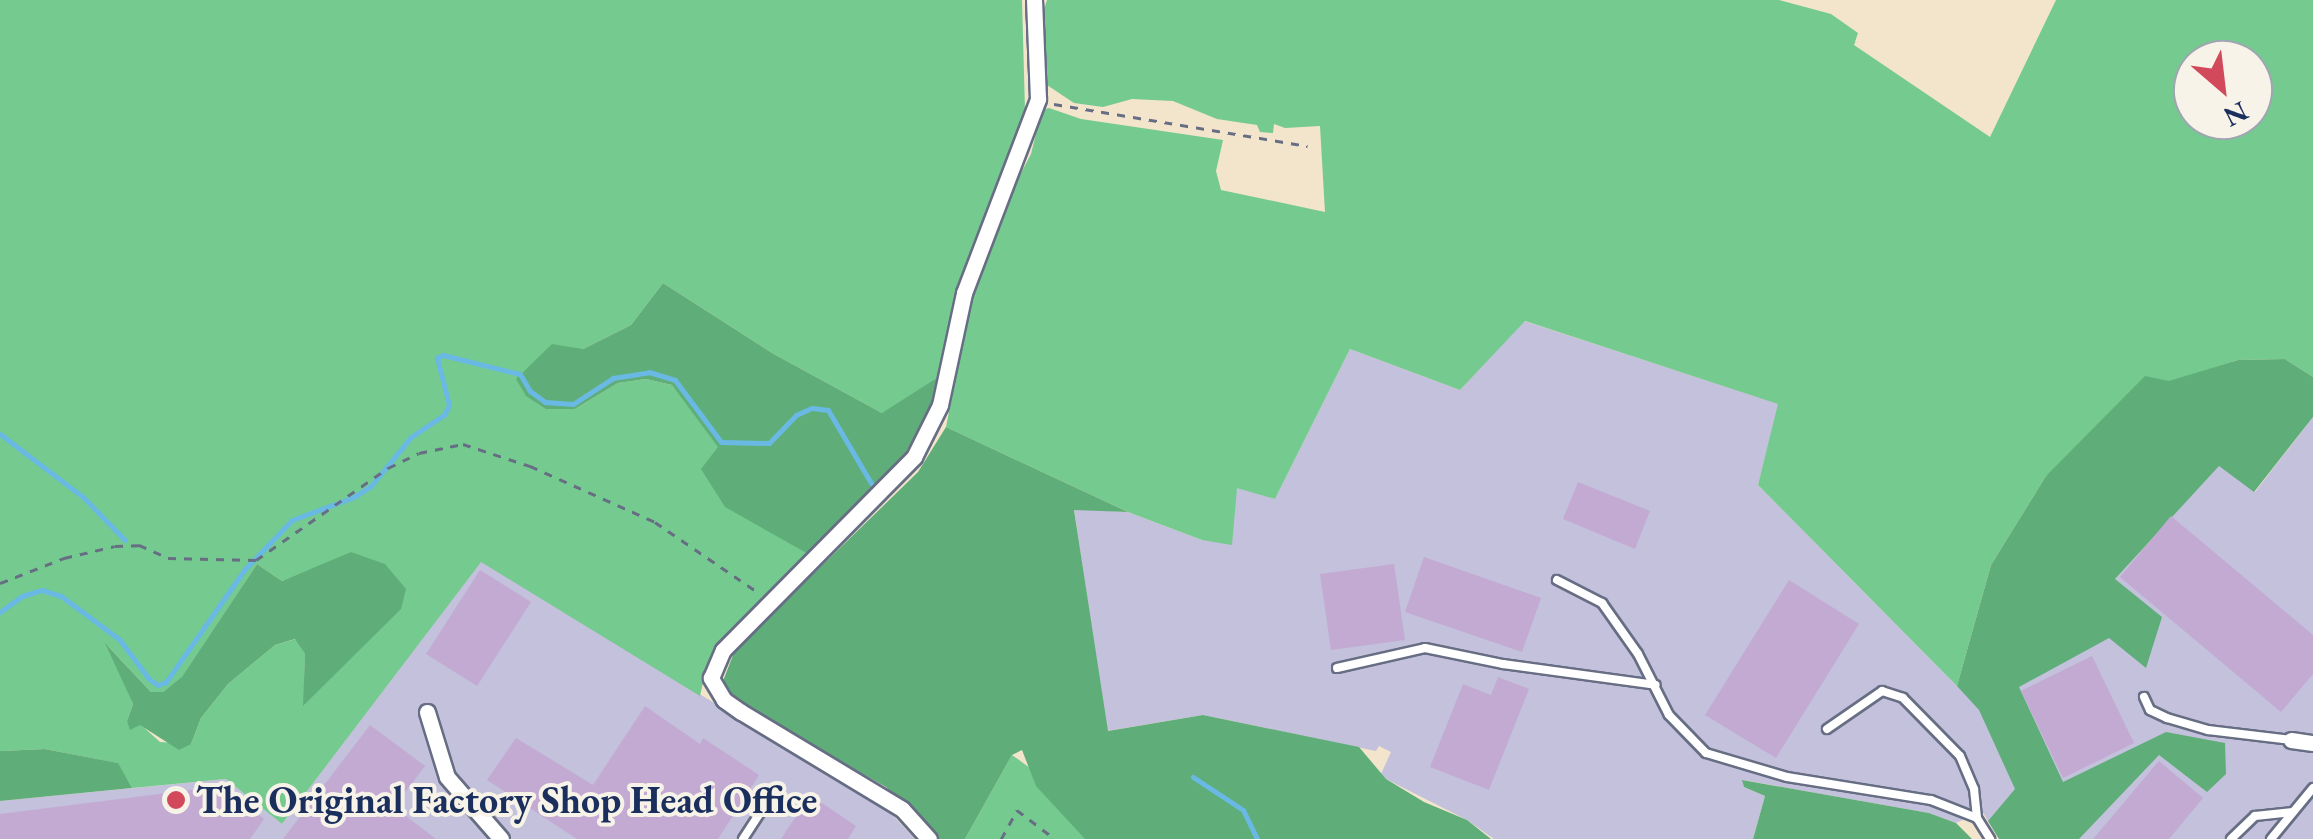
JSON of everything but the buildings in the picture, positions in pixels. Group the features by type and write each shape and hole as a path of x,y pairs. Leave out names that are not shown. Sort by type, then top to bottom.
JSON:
{"street":[{"path":"929,839 902,809 724,700 711,678 723,650 914,457 940,406 964,293 1038,99 1034,0"},
{"path":"427,712 446,776 501,839"},
{"path":"2290,740 2313,743"}],"lane":[{"path":"1557,580 1602,603 1656,685 1668,715 1706,752 1786,778 1930,800 1977,818"},
{"path":"1336,668 1425,648 1503,664 1656,685"},
{"path":"1828,730 1882,691 1903,698 1960,756 1974,788 1977,818 1990,839"},
{"path":"2144,697 2150,710 2167,718 2208,730 2290,740"},
{"path":"2271,839 2313,788"},
{"path":"744,839 775,790"},
{"path":"2230,839 2255,816 2293,812"}],"path":[{"path":"1038,99 1067,108 1308,146"},
{"path":"0,583 64,558 115,546 139,545 168,558 256,560 388,468 419,453 464,444 530,466 655,522 773,602"},
{"path":"1001,839 1017,810 1056,839"}],"shaded area":[{"path":"1524,321 1779,404 1758,485 1957,686 2115,579 2219,465 2255,492 2313,417 2313,839 1999,839 1982,811 1956,823 1929,813 1743,780 1744,787 1765,796 1753,839 1494,839 1467,820 1386,779 1381,774 1391,752 1379,746 1376,751 1203,715 1107,731 1074,509 1128,512 1202,540 1237,487 1275,499 1350,349 1460,390"},
{"path":"481,561 885,807 915,839 0,839 0,801 226,779 282,824"}],"green space":[{"path":"0,0 1022,0 1025,111 977,237 940,376 882,413 772,353 663,283 631,325 583,349 575,409 618,383 646,379 672,385 810,555 728,633 707,664 700,696 481,562 282,824 226,779 132,788 117,763 45,749 0,751","holes":["352,553 304,705 305,654 296,639 275,645 228,684 201,718 191,744 160,742 140,724 127,721 133,704 108,646 151,692 163,692 182,678 257,564 282,581"]},
{"path":"1047,0 1779,0 1831,14 1858,33 1854,45 1990,137 2056,0 2313,0 2313,377 2285,359 2238,360 2169,382 2046,476 1991,565 1957,686 1758,485 1778,404 1525,321 1460,390 1350,349 1275,499 1237,488 1232,545 1202,540 1128,512 946,427 970,305 1010,194 1031,154 1042,110 1049,108 1081,119 1223,140 1216,171 1221,190 1325,212 1320,126 1285,128 1274,124 1273,133 1260,132 1257,125 1217,119 1173,101 1132,99 1103,107 1074,103 1047,85 1042,16"},
{"path":"663,283 772,353 882,413 940,376 933,408 904,455 810,555 725,507 701,469 718,447 672,385 646,379 618,383 575,409 546,409 526,396 516,379 552,344 583,349 631,325"},
{"path":"2285,359 2313,377 2313,417 2254,492 2219,466 2115,579 2162,617 2146,668 2109,638 2019,687 2063,782 2166,732 2225,743 2226,774 2207,792 2159,755 2079,839 1999,839 1988,821 2015,789 1979,710 1957,686 1991,565 2046,476 2145,376 2169,381 2238,360"},
{"path":"946,427 1128,512 1074,510 1108,731 1203,715 1359,747 1386,779 1424,802 1467,820 1491,839 1085,839 1036,786 1022,750 1012,755 965,839 938,839 886,787 734,701 723,681 735,650 918,472"},
{"path":"351,552 385,564 406,589 401,609 303,706 305,654 295,639 275,645 228,684 201,718 191,744 179,750 140,725 130,730 127,721 133,704 105,643 151,692 163,692 182,677 257,564 282,581"},
{"path":"45,749 118,763 132,788 0,801 0,751"},
{"path":"1012,755 1129,839 965,839"},
{"path":"1742,780 1929,813 1956,823 1972,839 1753,839 1765,796 1744,787"}],"waterway":[{"path":"0,612 22,596 42,590 61,596 119,639 149,679 158,685 166,682 244,570 292,520 354,497 371,486 411,437 444,415 449,405 437,358 443,355 520,374 530,391 545,402 573,404 613,378 649,372 675,380 721,442 769,443 796,415 812,408 828,410 871,483"},
{"path":"0,434 83,497 125,540"},
{"path":"1193,777 1243,810 1257,839"}],"place":[{"name":"The Original Factory Shop Head Office","path":"176,800"}]}
